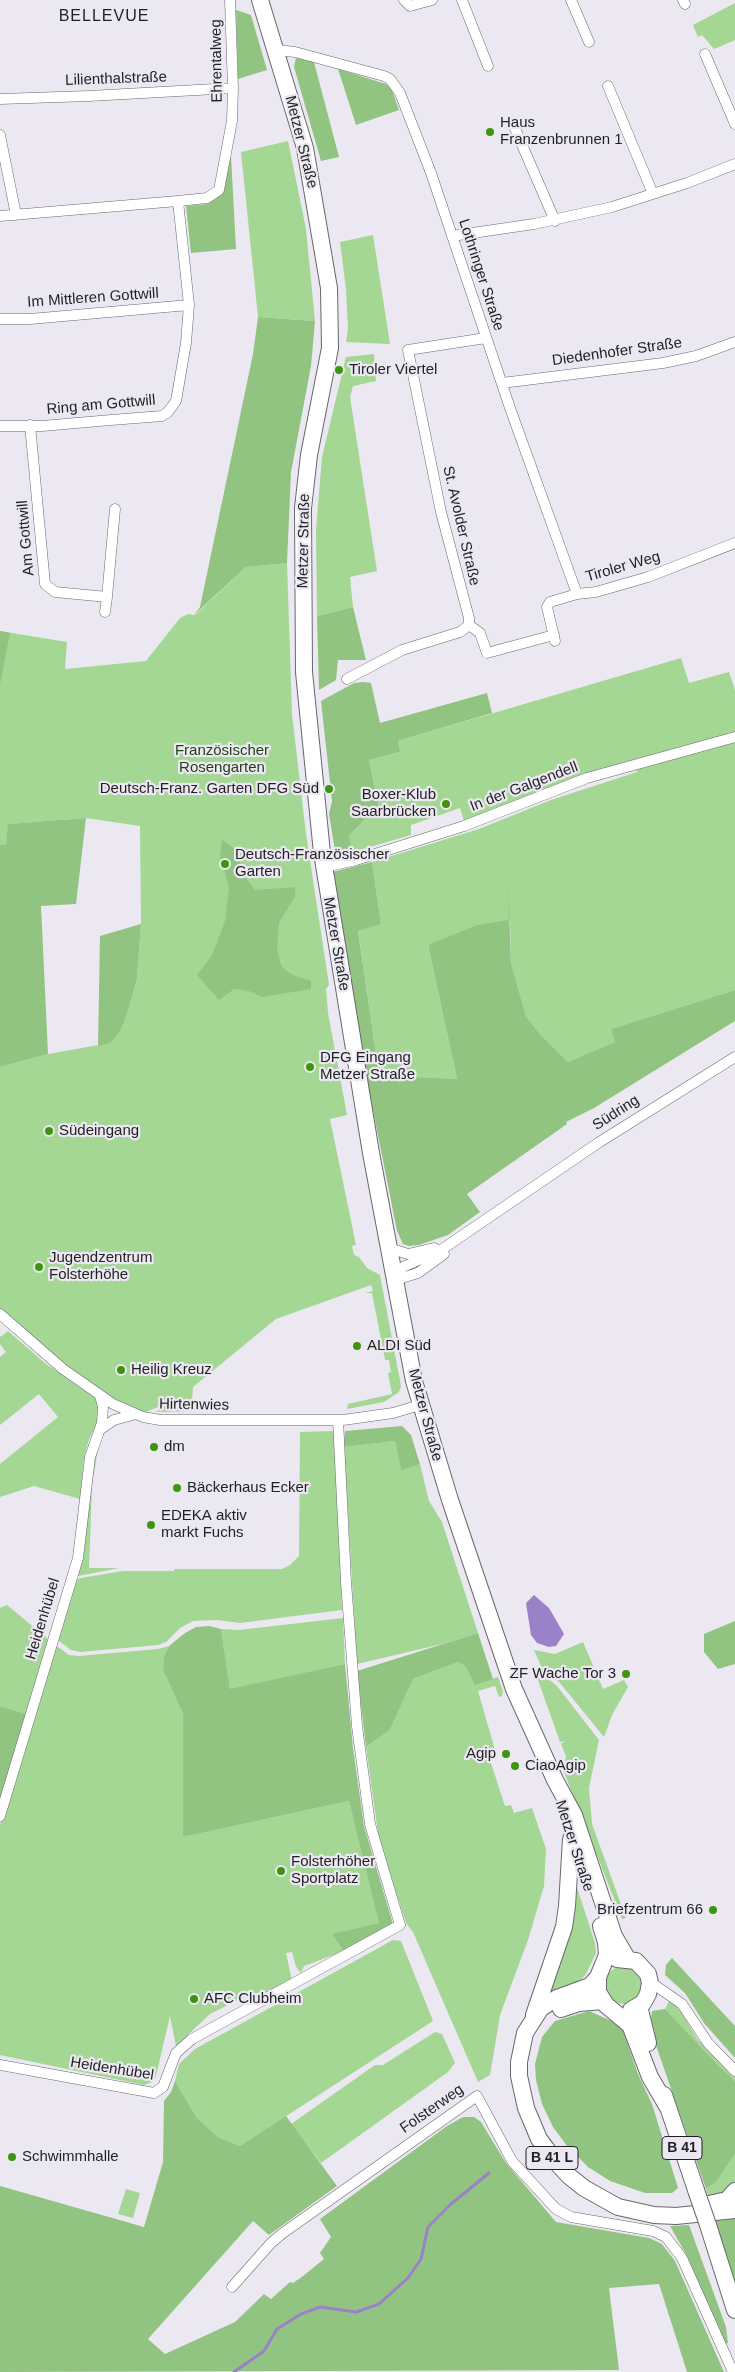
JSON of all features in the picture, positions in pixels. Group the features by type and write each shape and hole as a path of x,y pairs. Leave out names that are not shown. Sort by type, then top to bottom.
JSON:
{"main road":[{"name":"Metzer Straße","path":"260,0 307,155 330,297 329,353 308,455 302,530 304,680 324,867 370,1153 420,1405 514,1689 555,1780 574,1815 614,1936 627,1958 636,1961 643,1967 649,1981"},
{"name":"Metzer Straße","path":"555,1780 557,1797 606,1942 607,1955 600,1973 598,1992 608,2005"},
{"path":"532,2020 564,1927 568,1899 571,1839"},
{"path":"600,1973 613,1960 627,1958"},
{"name":"B 41 L","path":"600,1973 590,1986 550,2002 532,2020 521,2046 519,2062 522,2092 531,2124 539,2139 557,2164 569,2176 600,2198 618,2206 636,2212 676,2216 735,2210"},
{"path":"608,2005 625,2012 639,2006 648,1994 649,1981"},
{"name":"B 41 L","path":"608,2005 578,2003 561,2009 545,2021 533,2042 529,2068 532,2091 540,2116 555,2145 571,2164 590,2179 633,2200 650,2204 694,2206 727,2200 735,2191"},
{"name":"B 41","path":"608,2005 630,2025 650,2077 667,2106"},
{"name":"B 41","path":"639,2006 641,2020 667,2106 735,2310"}],"street":[{"name":"Ehrentalweg","path":"178,201 207,198 219,190 232,121 234,88 230,0"},
{"path":"404,0 410,6 432,0"},
{"path":"462,0 488,66"},
{"path":"571,0 589,42"},
{"name":"Lothringer Straße","path":"276,50 300,53 384,76 390,79 400,93 416,132 545,510 578,594"},
{"path":"705,54 735,124"},
{"path":"608,86 653,194"},
{"name":"Lilienthalstraße","path":"0,99 234,88"},
{"path":"513,124 554,221"},
{"path":"0,135 16,215"},
{"path":"452,236 554,221 653,194 735,164"},
{"path":"0,216 178,201"},
{"name":"Ring am Gottwill","path":"0,426 42,426 162,416 168,412 176,401 186,343 189,305 178,201"},
{"name":"Im Mittleren Gottwill","path":"0,319 30,319 189,305"},
{"name":"St. Avolder Straße","path":"469,625 469,618 452,560 441,512 408,350 486,338"},
{"name":"Diedenhofer Straße","path":"502,383 663,363 696,356 735,342"},
{"name":"Am Gottwill","path":"30,425 45,584 55,592 107,597"},
{"path":"105,612 115,508"},
{"name":"Tiroler Weg","path":"469,625 480,634 487,653 554,638 547,607 550,602 578,594 596,592 648,577 735,543"},
{"path":"347,679 402,650 460,632 469,625"},
{"name":"In der Galgendell","path":"324,867 356,860 464,826 587,778 735,737"},
{"name":"Südring","path":"395,1277 403,1267 430,1256 598,1143 735,1057"},
{"name":"Südring","path":"395,1277 418,1273 516,1199"},
{"name":"Südring","path":"389,1248 400,1253 413,1254 452,1242"},
{"name":"Hirtenwies","path":"0,1314 57,1365 100,1396 123,1410 160,1420 338,1420 392,1413 420,1405"},
{"name":"Heidenhübel","path":"0,1816 78,1558 90,1457 95,1438 101,1429 103,1406 100,1396"},
{"path":"101,1429 114,1420 136,1414"},
{"name":"Heidenhübel","path":"0,2065 154,2093 164,2087 176,2053 192,2039 400,1925 370,1824 357,1726 346,1582 338,1420"},
{"path":"649,1981 682,2004 708,2043 735,2071"},
{"name":"Folsterweg","path":"232,2287 277,2238 477,2096 512,2161 556,2209 572,2217 653,2231 666,2236 682,2258 722,2350 734,2371"}],"green space":[{"path":"735,3 735,40 714,49 702,35 698,37 693,25"},
{"path":"236,10 251,15 267,70 238,79"},
{"path":"296,58 314,62 339,157 321,161 294,67"},
{"path":"338,69 386,84 392,90 399,110 356,125"},
{"path":"288,141 306,229 315,321 258,317 241,152"},
{"path":"231,156 236,249 191,253 186,206 207,204 222,193"},
{"path":"373,235 390,344 346,342 348,329 346,289 340,242"},
{"path":"258,317 315,321 311,366 291,472 287,563 246,567 194,615 200,607 253,354"},
{"path":"374,354 376,381 353,386 350,397 377,571 350,577 353,607 317,616 316,530 322,457 346,357"},
{"name":"Französischer Rosengarten","path":"287,563 292,714 306,834 329,985 326,989 328,1013 347,1115 330,1119 356,1245 352,1246 354,1255 359,1257 367,1268 380,1275 401,1386 399,1392 384,1402 347,1409 348,1404 392,1394 388,1373 391,1372 389,1360 385,1360 372,1293 365,1293 373,1291 371,1285 276,1319 193,1387 192,1401 201,1411 156,1412 170,1402 169,1400 163,1405 148,1411 143,1417 123,1410 0,1314 0,1067 48,1054 110,1043 127,1014 137,979 141,924 140,826 86,818 9,824 6,846 0,845 0,631 67,642 65,669 146,661 180,618 188,614 195,615 246,567"},
{"path":"353,607 366,660 338,660 336,680 319,690 317,616"},
{"path":"0,631 10,633 0,684"},
{"path":"681,658 689,683 729,672 735,690 735,733 625,762 464,821 460,808 411,825 411,835 353,852 349,836 370,814 380,810 369,760 400,752 398,741"},
{"path":"354,683 371,683 380,723 487,693 492,713 398,741 400,752 369,760 380,811 370,814 349,836 353,852 336,857 329,814 332,801 321,701"},
{"path":"735,741 735,990 611,1029 616,1042 568,1062 540,1034 526,1016 511,963 510,920 428,945 457,1079 416,1077 380,1081 358,930 381,924 372,862 479,829 551,800 637,772 636,768"},
{"path":"86,818 76,904 41,906 48,1054 0,1067 0,845 6,845 8,824"},
{"path":"222,840 237,850 244,876 255,890 295,887 295,897 279,922 277,948 281,965 293,975 311,981 311,989 262,997 249,991 234,989 219,1000 197,975 212,955 225,921 229,888 220,856"},
{"path":"372,862 381,924 358,931 380,1081 416,1077 457,1079 428,945 478,925 509,920 507,881 509,908 511,963 526,1016 540,1034 568,1062 615,1042 611,1029 735,990 735,1021 594,1108 566,1122 567,1124 467,1194 480,1212 448,1235 419,1245 409,1246 403,1244 397,1231 368,1085 332,872"},
{"path":"141,924 137,979 127,1014 120,1031 110,1043 98,1046 100,936"},
{"path":"8,1331 45,1363 99,1401 97,1424 89,1439 84,1458 80,1499 34,1486 0,1497 0,1464 58,1417 39,1394 0,1425 0,1357 6,1352 0,1344 0,1337"},
{"path":"402,1426 411,1435 420,1464 401,1470 395,1441 344,1447 345,1431"},
{"path":"335,1431 342,1610 240,1623 217,1620 193,1621 180,1628 166,1642 158,1645 80,1652 71,1650 55,1638 72,1581 81,1578 123,1571 282,1569 290,1565 299,1556 300,1432"},
{"path":"395,1441 401,1469 420,1464 429,1501 442,1522 478,1633 442,1644 357,1664 344,1447"},
{"path":"99,1443 92,1485 89,1568 119,1568 73,1577 92,1467"},
{"path":"7,1605 48,1639 26,1714 0,1706 0,1608"},
{"path":"343,1618 345,1664 230,1690 221,1629 239,1630"},
{"path":"735,1621 735,1664 718,1669 704,1652 704,1634"},
{"path":"209,1626 221,1629 230,1689 345,1664 353,1748 364,1826 393,1924 344,1951 332,1934 379,1923 349,1801 183,1837 183,1714 163,1670 164,1656 169,1646 185,1633 196,1627"},
{"path":"478,1633 493,1679 475,1685 466,1667 458,1662 413,1679 390,1730 366,1747 357,1671"},
{"path":"583,1642 603,1689 624,1680 628,1687 612,1715 604,1737 560,1683 541,1666 534,1650 555,1654"},
{"path":"54,1644 69,1655 79,1656 158,1649 169,1646 164,1656 163,1670 183,1714 183,1837 349,1801 380,1923 333,1934 344,1951 304,1966 301,1973 296,1967 292,1952 286,1953 292,1981 249,2002 246,1996 210,2014 176,2046 170,2016 156,2076 152,2082 144,2085 0,2055 0,1825"},
{"path":"458,1662 466,1667 475,1684 498,1677 503,1691 502,1696 499,1697 495,1686 478,1691 497,1757 490,1760 505,1806 511,1805 514,1813 532,1808 546,1849 544,1886 528,1940 500,2015 490,2075 478,2082 413,1932 406,1923 379,1840 366,1747 390,1730 413,1679"},
{"path":"533,1666 557,1686 599,1740 589,1788 592,1824 626,1918 622,1919 564,1772 566,1756 561,1744 565,1741 560,1742"},
{"path":"0,1706 26,1714 0,1802"},
{"path":"573,1875 595,1943 596,1953 586,1974 580,1981 545,1997"},
{"path":"393,1940 401,1941 433,2021 240,2146 218,2137 197,2118 175,2081 179,2064 195,2049"},
{"path":"672,1958 735,2026 735,2058 704,2023 685,1993 665,1975 666,1965"},
{"path":"624,1966 631,1967 637,1972 642,1978 642,1992 637,1998 631,2003 624,2004 617,2003 611,1998 606,1992 605,1985 606,1978 611,1972 617,1967"},
{"path":"670,1999 681,2012 698,2040 735,2077 735,2081 665,2009"},
{"path":"665,2009 735,2081 735,2154 717,2181 706,2189 652,2034 655,2032 651,2019 652,2011"},
{"path":"589,2011 614,2022 622,2028 638,2074 652,2104 678,2188 672,2193 645,2193 610,2181 588,2167 567,2146 553,2127 542,2104 536,2080 535,2064 542,2037 555,2021"},
{"path":"435,2032 442,2034 455,2063 448,2072 321,2163 291,2124 375,2065 383,2065"},
{"path":"175,2081 197,2118 218,2137 240,2146 286,2116 337,2186 269,2235 253,2221 148,2339 165,2354 235,2322 264,2294 271,2299 290,2282 293,2283 303,2276 324,2259 320,2253 331,2237 320,2219 447,2126 463,2117 474,2117 481,2122 506,2163 556,2222 649,2238 662,2244 675,2261 724,2372 687,2372 659,2284 609,2288 619,2370 0,2372 0,2186 144,2227 163,2162 164,2101 171,2092"},
{"path":"735,2154 735,2181 727,2193 709,2199 706,2189 717,2181"},
{"path":"126,2189 140,2193 133,2218 118,2214"},
{"path":"728,2216 735,2219 735,2284 715,2219"},
{"path":"689,2225 726,2327 728,2343 724,2344 687,2256 670,2226"}],"shaded area":[{"path":"534,1595 549,1608 564,1634 556,1646 549,1647 537,1643 531,1635 526,1603"}],"waterway":[{"path":"234,2372 264,2351 277,2329 301,2314 320,2307 356,2312 379,2304 408,2278 421,2259 428,2227 451,2204 489,2173"}],"place":[{"name":"Haus Franzenbrunnen 1","path":"490,132"},
{"name":"Tiroler Viertel","path":"339,370"},
{"name":"Deutsch-Franz. Garten DFG Süd","path":"329,789"},
{"name":"Boxer-Klub Saarbrücken","path":"446,804"},
{"name":"Deutsch-Französischer Garten","path":"225,864"},
{"name":"DFG Eingang Metzer Straße","path":"310,1067"},
{"name":"Südeingang","path":"49,1131"},
{"name":"Jugendzentrum Folsterhöhe","path":"39,1267"},
{"name":"ALDI Süd","path":"357,1346"},
{"name":"Heilig Kreuz","path":"121,1370"},
{"name":"dm","path":"154,1447"},
{"name":"Bäckerhaus Ecker","path":"177,1488"},
{"name":"EDEKA aktiv markt Fuchs","path":"151,1525"},
{"name":"ZF Wache Tor 3","path":"626,1674"},
{"name":"Agip","path":"506,1754"},
{"name":"CiaoAgip","path":"515,1766"},
{"name":"Folsterhöher Sportplatz","path":"281,1871"},
{"name":"Briefzentrum 66","path":"713,1910"},
{"name":"AFC Clubheim","path":"194,1999"},
{"name":"Schwimmhalle","path":"12,2157"}],"district":[{"name":"BELLEVUE","path":"104,17"}]}
